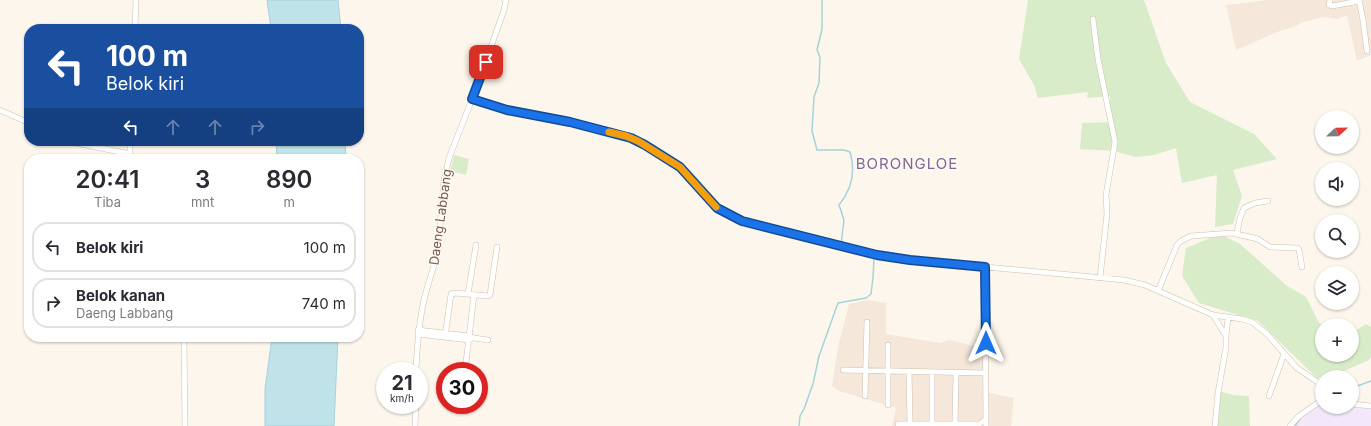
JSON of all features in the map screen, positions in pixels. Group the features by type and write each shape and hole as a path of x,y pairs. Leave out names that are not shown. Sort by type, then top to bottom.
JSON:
{"street":[{"path":"135,24 136,0"},
{"name":"Daeng Labbang","path":"416,362 418,332 426,291 438,252 446,170 457,135 472,99 504,10 506,0"},
{"path":"1330,0 1329,5 1332,6 1359,1 1367,51"},
{"path":"1093,19 1099,66 1115,142 1106,195 1108,214 1100,278"},
{"path":"472,99 507,110 570,122 631,138 680,167 717,208 742,221 877,255 910,260 1129,281 1158,290 1213,315 1247,320 1256,325 1267,334 1300,370 1315,380"},
{"path":"0,110 24,121"},
{"path":"91,146 130,154 130,146"},
{"path":"1237,233 1244,208 1255,203 1268,201"},
{"path":"1158,290 1174,251 1181,242 1191,236 1237,233 1258,239 1270,247 1298,248 1302,267"},
{"path":"466,362 470,338 471,294 476,245"},
{"path":"446,335 451,294 490,295 497,247"},
{"path":"898,424 910,423 955,425 985,423 985,267"},
{"path":"1213,315 1226,336"},
{"path":"1215,426 1218,393 1226,347 1228,318"},
{"path":"865,396 867,322"},
{"path":"418,332 488,340"},
{"path":"184,342 184,426"},
{"path":"888,344 888,406"},
{"path":"1269,396 1284,354"},
{"path":"843,370 986,374"},
{"path":"909,371 910,423"},
{"path":"932,372 932,425"},
{"path":"955,425 956,372"},
{"path":"1290,426 1298,416 1315,405"},
{"path":"1359,405 1371,406"},
{"path":"415,426 416,414"}],"shaded area":[{"path":"1268,0 1371,0 1371,55 1357,61 1347,15 1338,19 1324,17 1303,22 1236,50 1226,5"},
{"path":"867,300 886,303 886,334 940,343 949,340 988,349 989,393 1014,398 1011,426 892,426 896,408 839,391 832,386 838,347 849,304"},
{"path":"1359,406 1371,407 1371,426 1295,426 1300,418 1315,407 1315,414 1359,414"}],"green space":[{"path":"1028,0 1144,0 1166,63 1190,102 1254,134 1277,159 1233,170 1242,196 1233,224 1215,227 1217,175 1182,183 1176,148 1154,155 1135,157 1114,151 1080,149 1082,123 1109,122 1110,96 1087,98 1088,92 1038,98 1034,85 1019,59"},
{"path":"454,155 469,159 466,175 450,171"},
{"path":"1220,234 1240,244 1286,285 1306,297 1316,318 1315,318 1315,362 1359,362 1359,328 1366,324 1371,327 1371,357 1369,360 1346,370 1315,370 1315,376 1258,321 1199,303 1182,276 1186,248"},
{"path":"1219,391 1233,395 1249,396 1250,426 1216,426"}],"water":[{"path":"267,0 338,0 340,24 270,24"},
{"path":"276,146 345,146 346,154 277,154"},
{"path":"271,342 338,342 334,426 265,426 265,389"}],"waterway":[{"path":"822,0 822,29 817,50 820,57 819,83 814,97 812,131 817,150 844,150 850,152 852,159 852,180 847,193 839,205 844,220 841,245"},
{"path":"799,426 800,416 813,384 819,356 838,303 866,298 871,294 874,258 861,253"},
{"path":"1359,385 1371,381"},
{"path":"1295,426 1300,419"}],"slow traffic":[{"path":"609,132 626,136 638,141 680,167 716,207"}],"district":[{"name":"BORONGLOE","path":"907,163"}],"route":[{"path":"486,62 472,99 507,110 570,122 631,138 680,167 709,201 717,208 742,221 877,255 910,260 985,267 986,343"}]}
